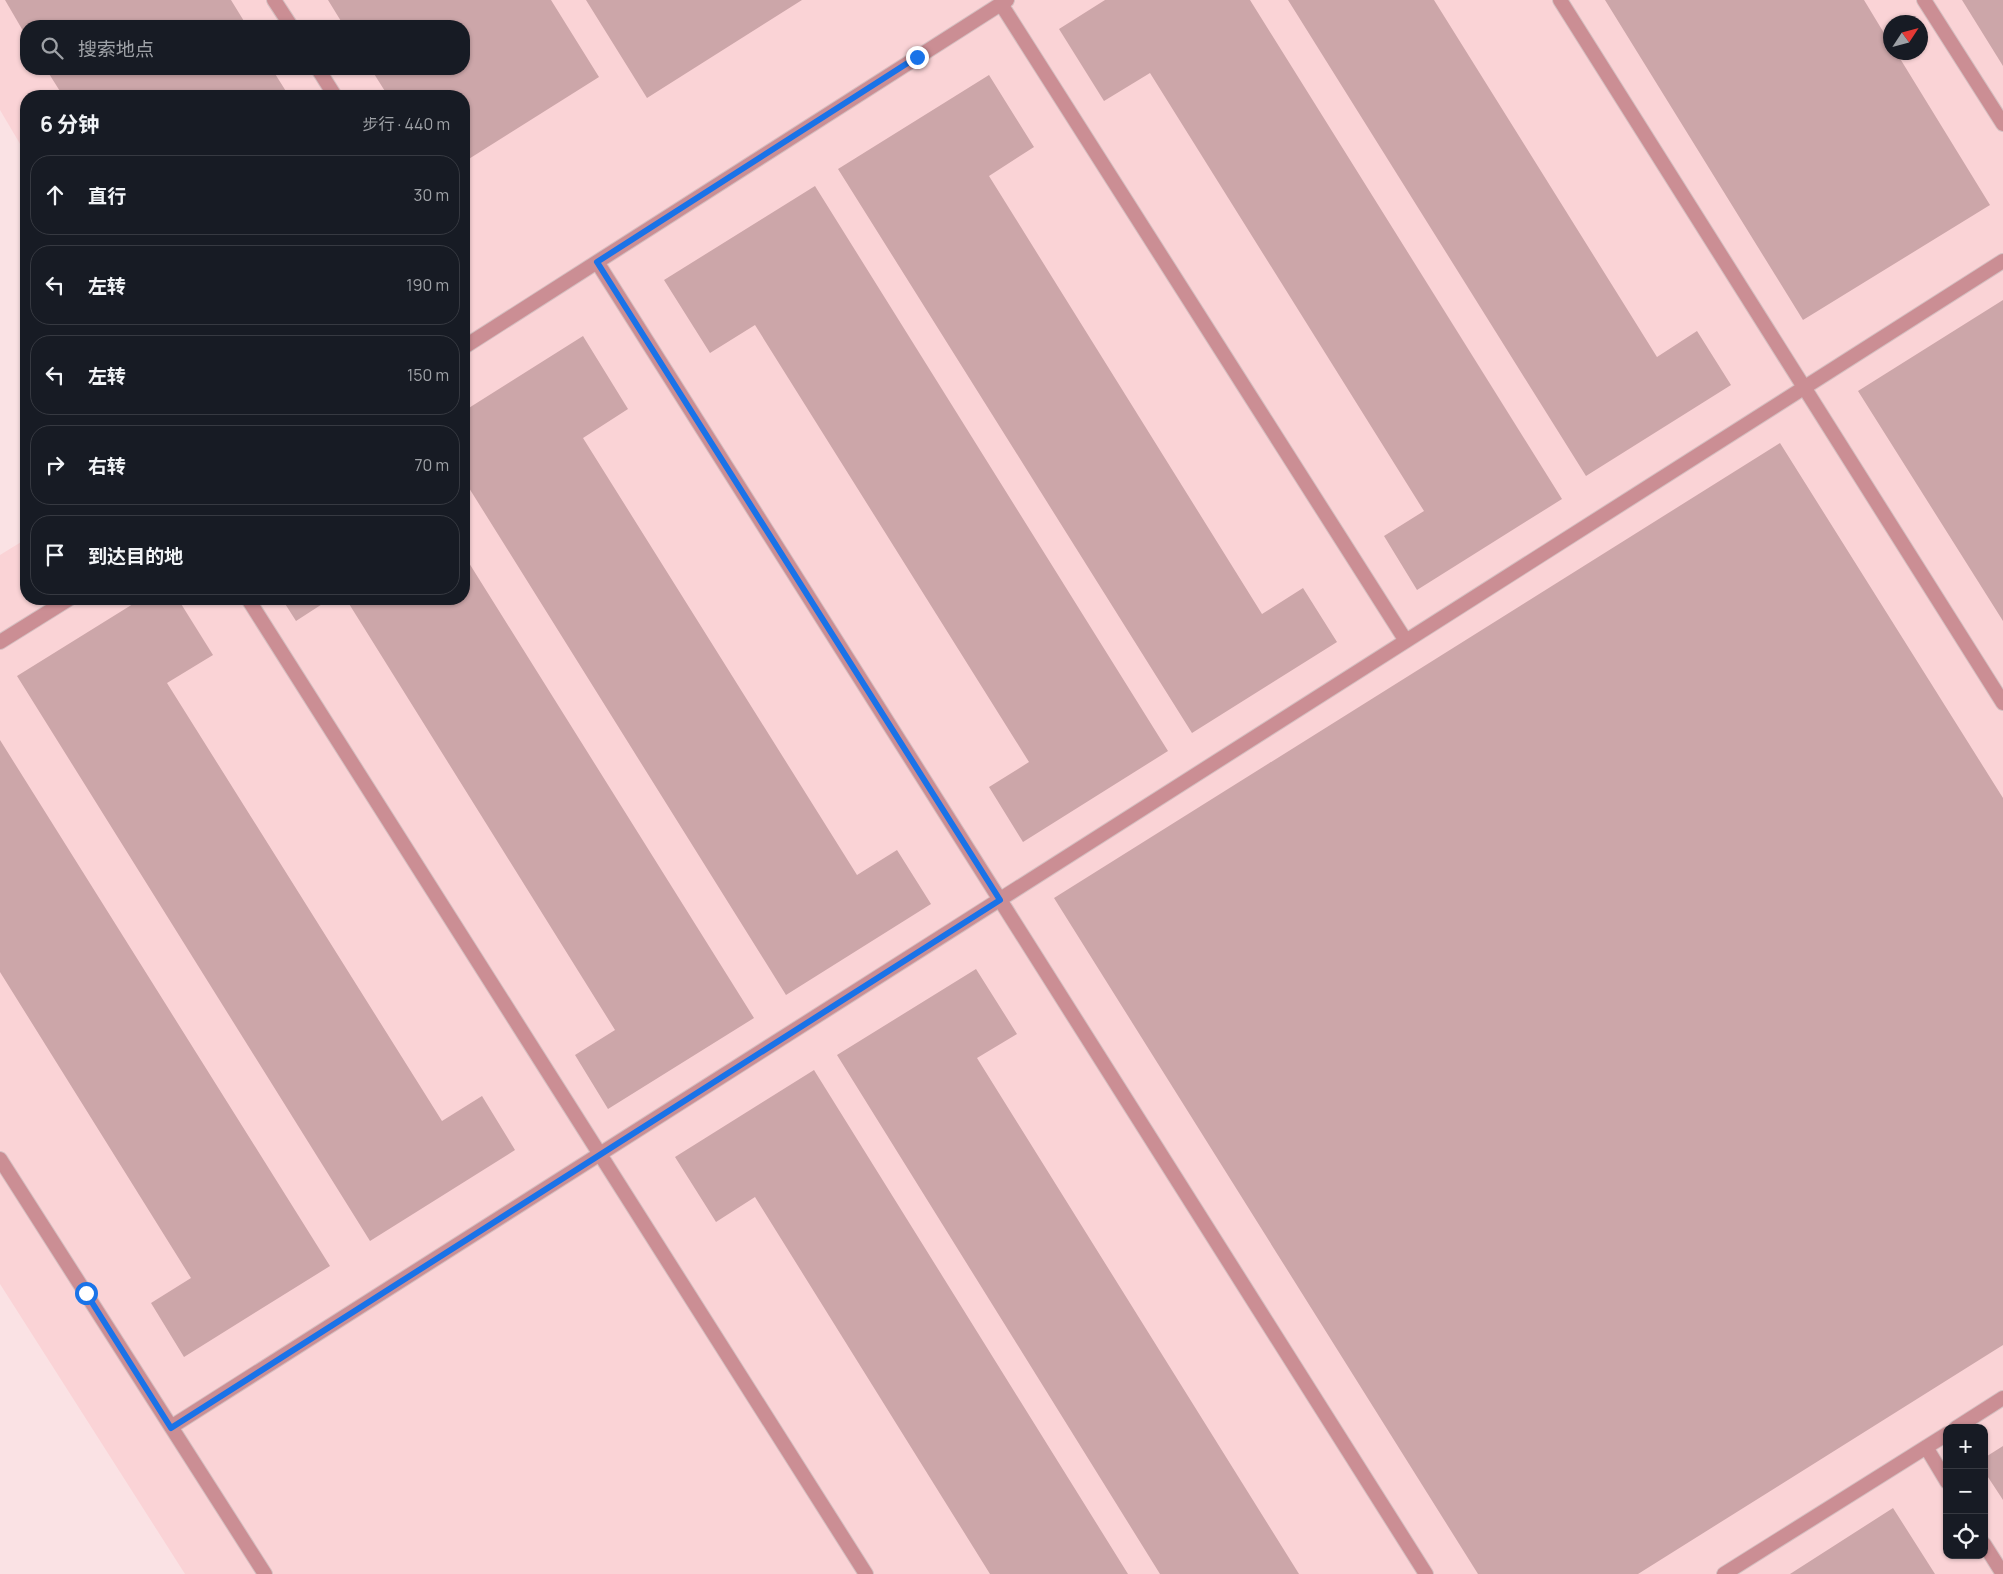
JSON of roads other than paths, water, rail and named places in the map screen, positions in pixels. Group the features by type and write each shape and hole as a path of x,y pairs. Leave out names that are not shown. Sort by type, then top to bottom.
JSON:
{"lane":[{"path":"274,0 287,20"},
{"path":"1560,0 2003,703"},
{"path":"1924,0 2003,124"},
{"path":"470,343 1004,2 1406,641"},
{"path":"322,75 332,90"},
{"path":"171,1428 2003,261"},
{"path":"597,262 1426,1574"},
{"path":"0,642 59,605"},
{"path":"252,605 866,1574"},
{"path":"0,1159 265,1574"},
{"path":"1962,1424 2003,1398"},
{"path":"1724,1574 1943,1436"},
{"path":"1926,1447 1943,1475"},
{"path":"1988,1550 2003,1574"}]}
